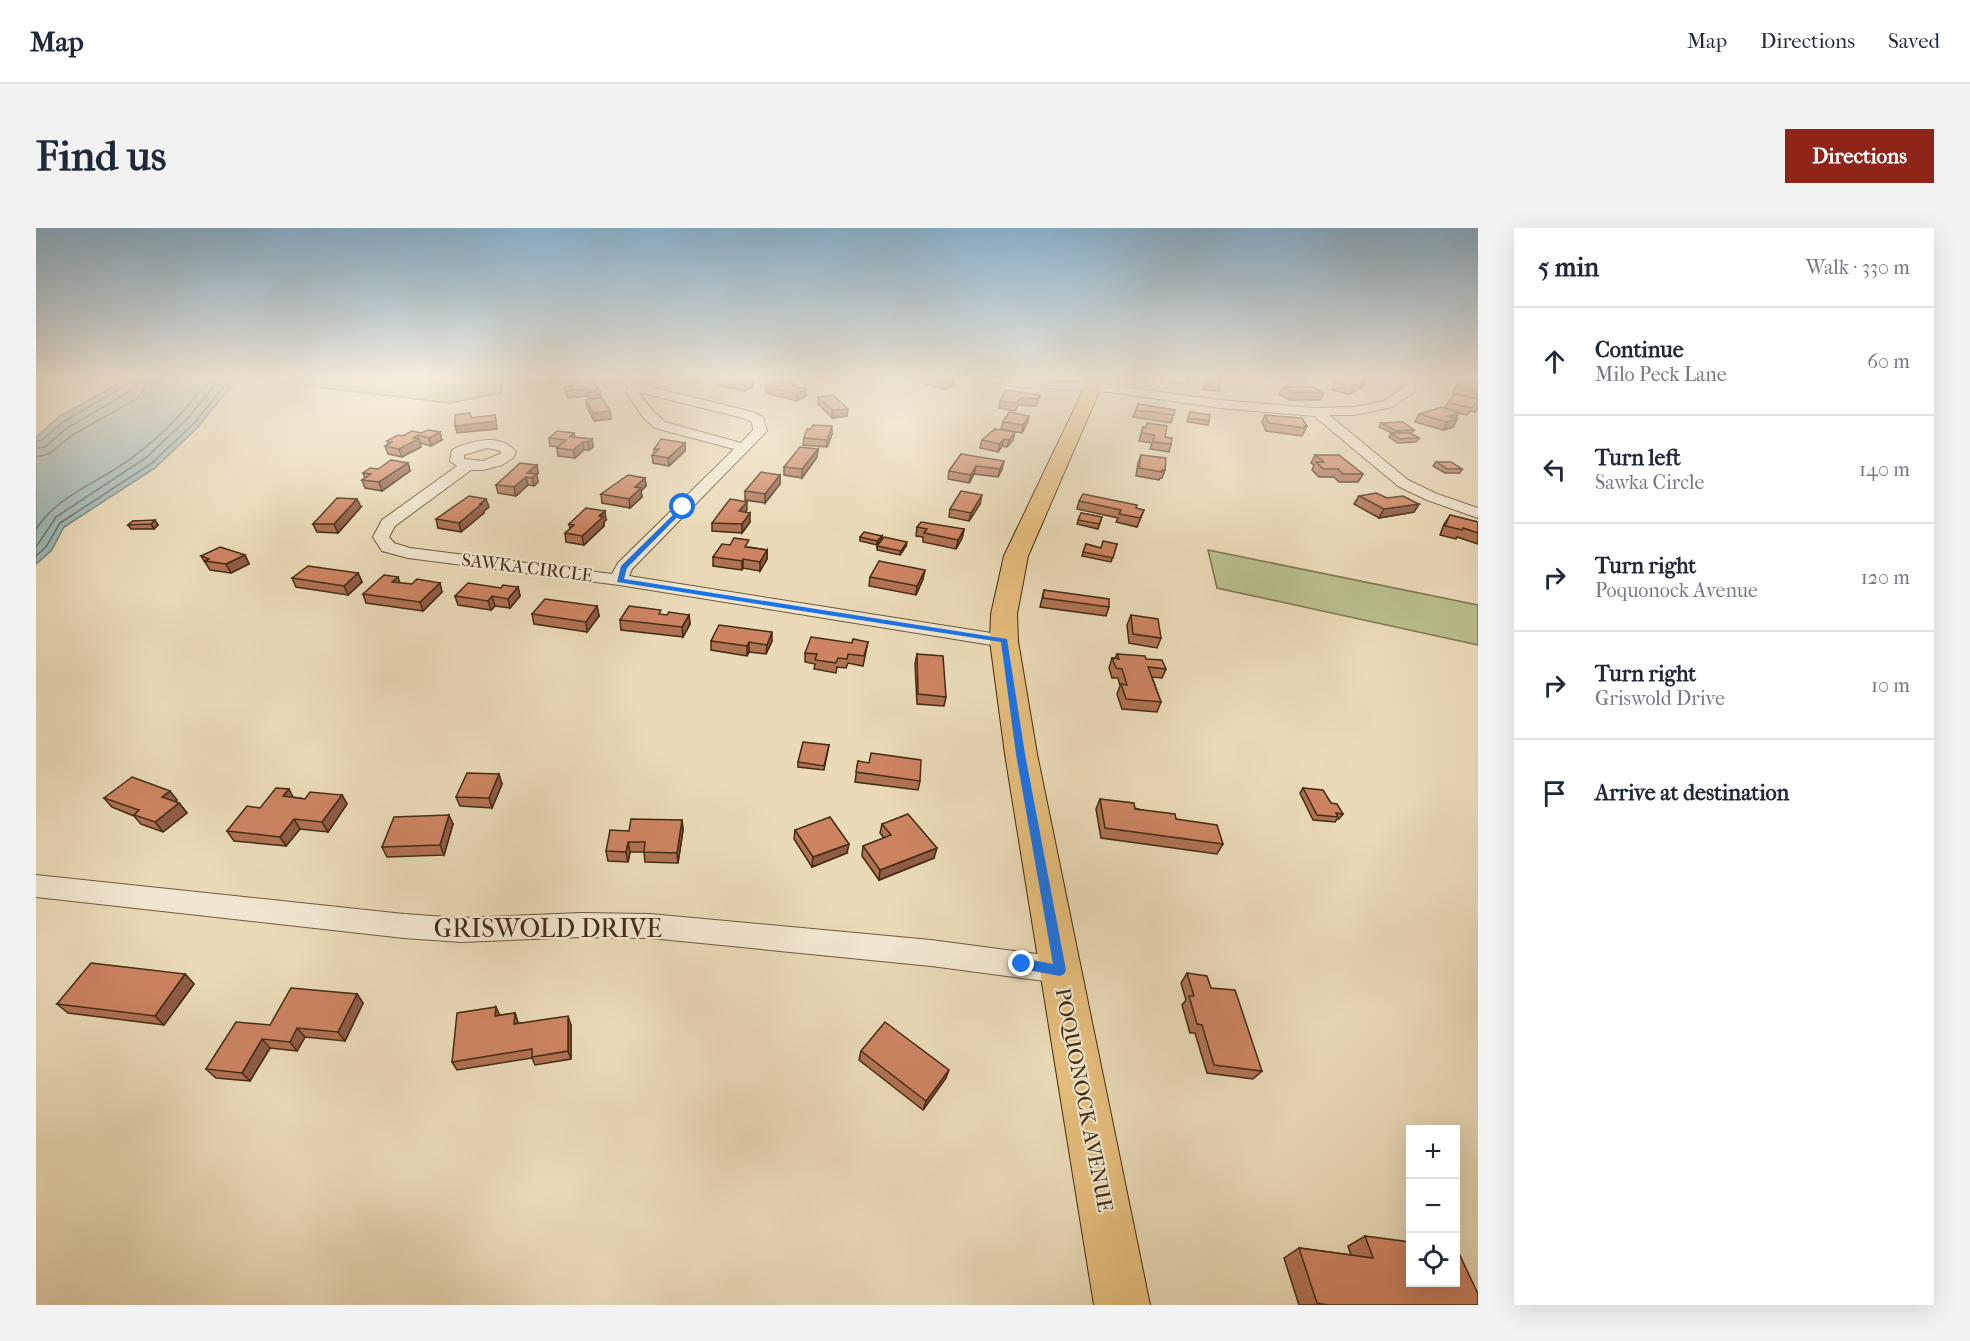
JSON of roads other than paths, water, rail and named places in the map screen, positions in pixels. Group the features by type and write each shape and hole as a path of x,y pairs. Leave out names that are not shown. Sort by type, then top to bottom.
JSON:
{"main road":[{"name":"POQUONOCK AVENUE","path":"1074,428 1016,556 1004,614 1004,641 1021,754 1122,1305"}],"street":[{"path":"675,428 741,447"},
{"path":"620,580 624,567 741,447 760,431 760,428"},
{"path":"1337,428 1404,483 1432,497 1478,513"},
{"name":"SAWKA CIRCLE","path":"468,465 388,523 381,537 385,543 396,551 408,553 620,580 1004,641"},
{"name":"GRISWOLD DRIVE","path":"36,886 404,926 461,930 581,925 650,926 931,953 1060,970"}],"water":[{"path":"46,428 197,428 155,468 64,527 51,551 36,564 36,437"}]}
